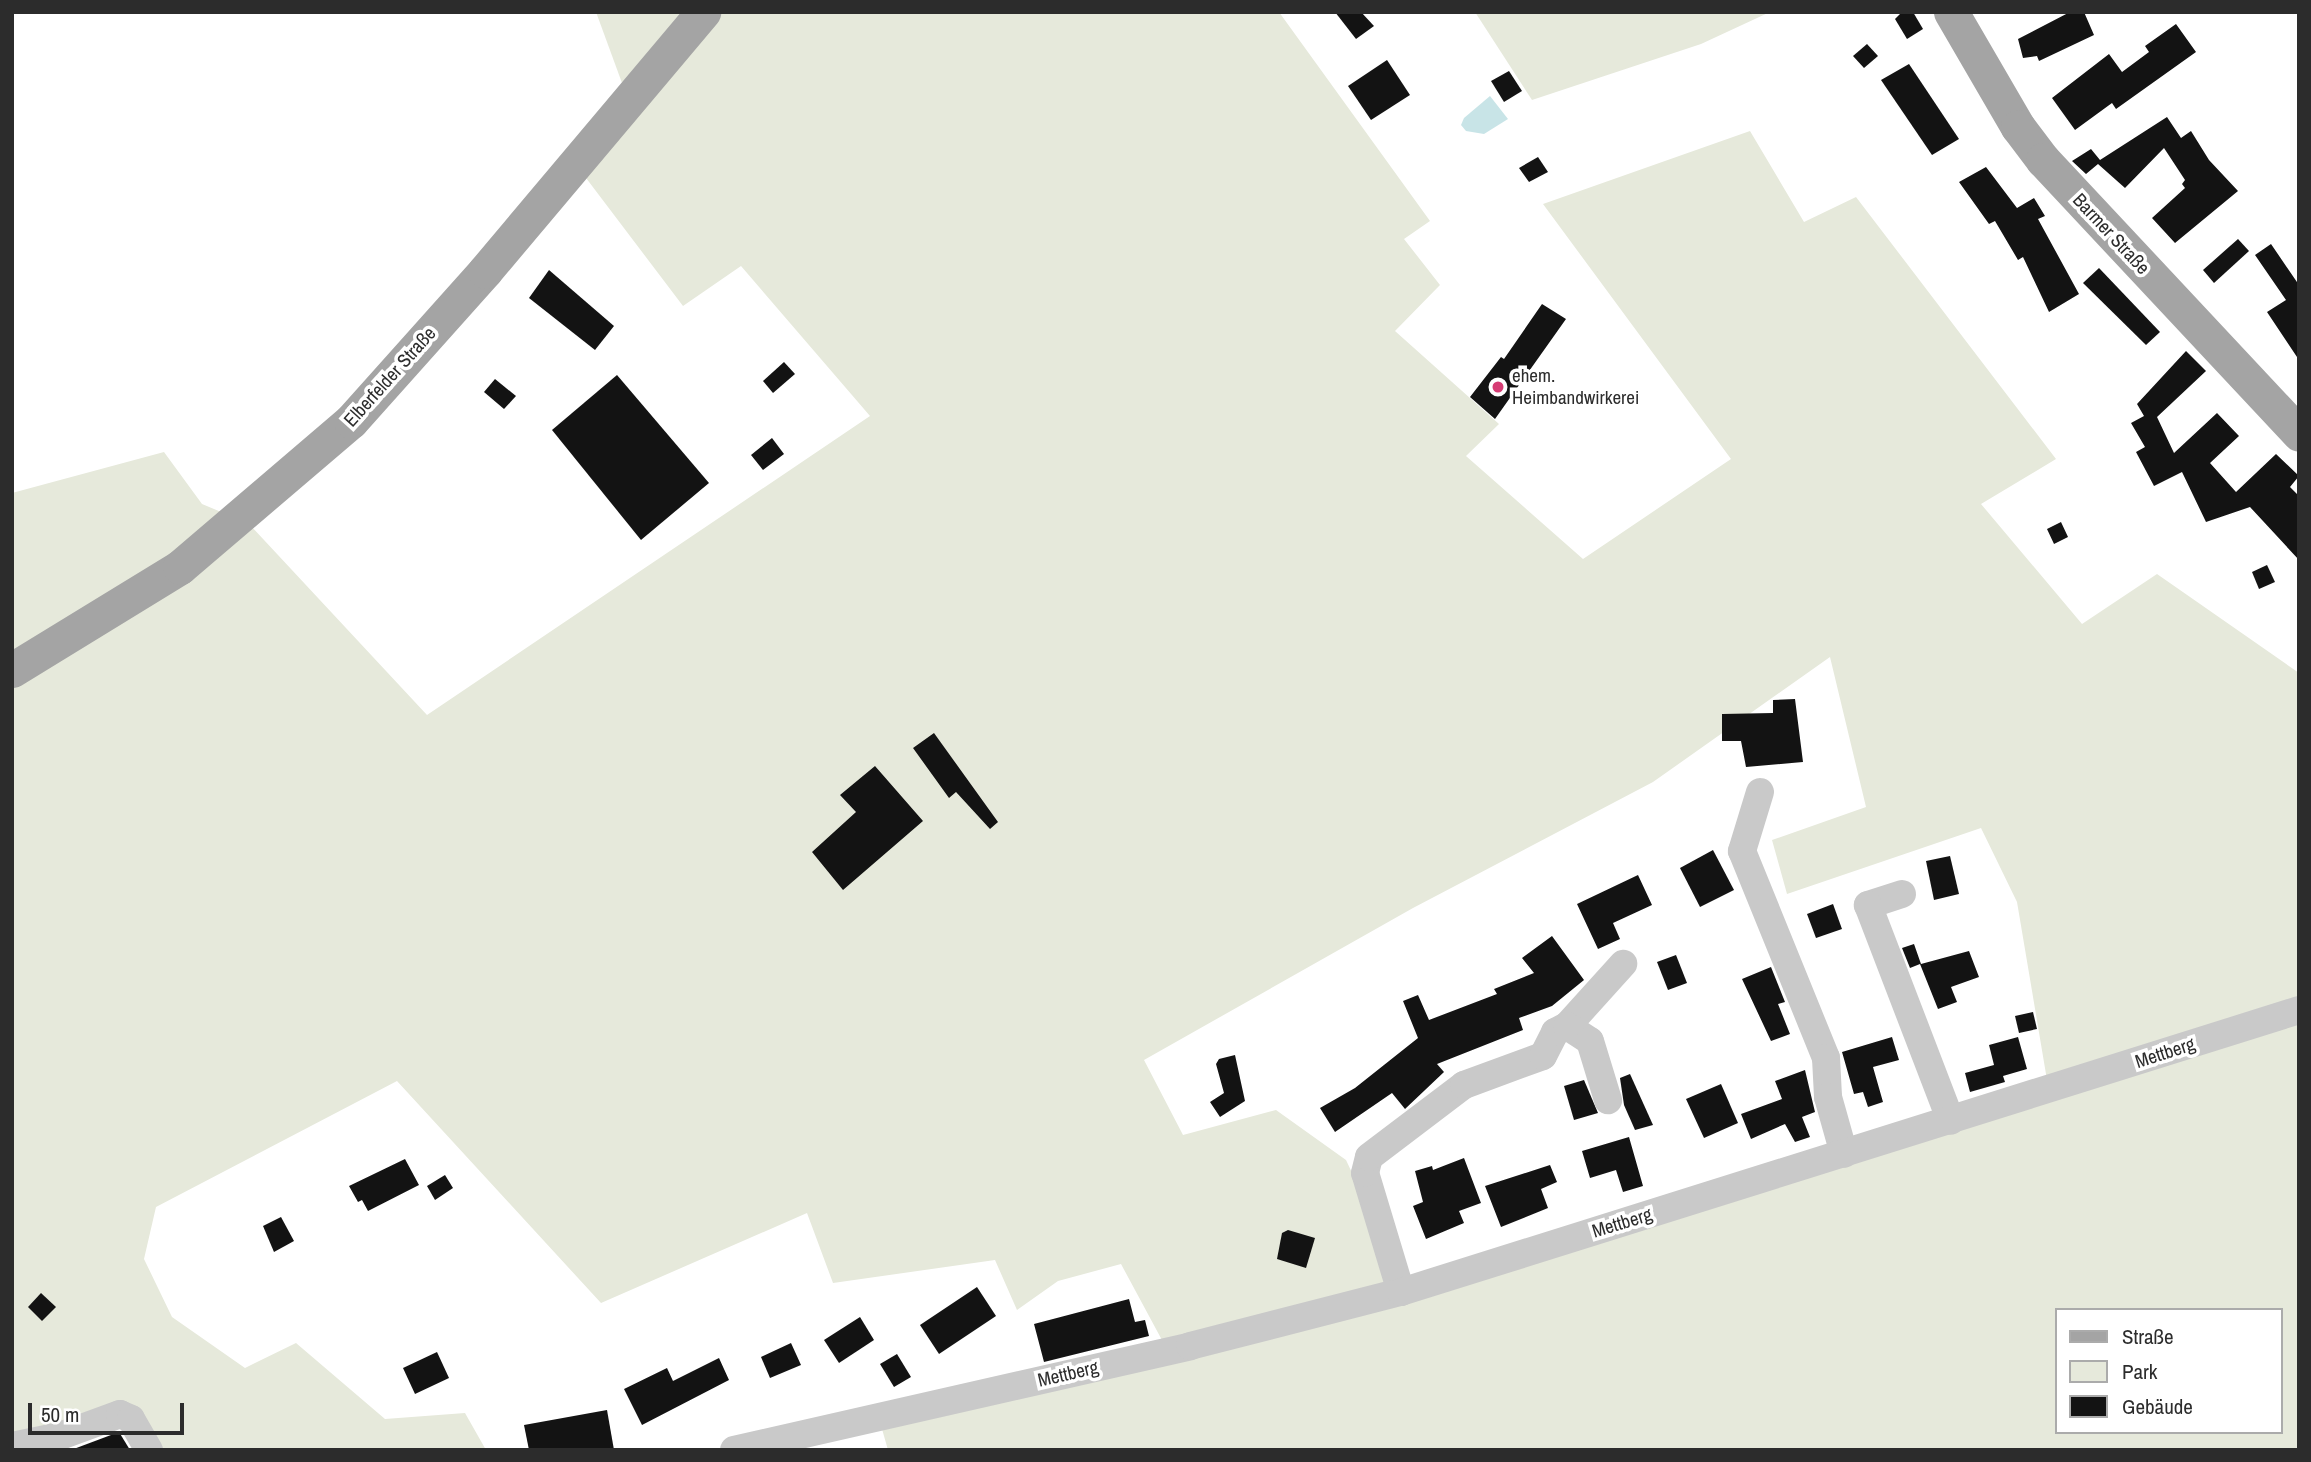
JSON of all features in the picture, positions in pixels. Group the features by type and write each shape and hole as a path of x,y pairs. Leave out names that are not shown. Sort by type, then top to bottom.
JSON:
{"main road":[{"name":"Elberfelder Straße","path":"12,670 180,567 351,421 485,271 703,12"},
{"name":"Barmer Straße","path":"1951,12 2018,127 2043,160 2299,434"}],"street":[{"path":"1760,792 1742,851 1826,1058 1828,1097 1844,1154"},
{"path":"1902,894 1868,905 1951,1121"},
{"path":"1401,1292 1365,1172 1369,1157 1464,1085 1543,1056 1555,1032 1567,1026 1623,964"},
{"name":"Mettberg","path":"734,1450 1190,1346 1401,1292 2299,1010"},
{"path":"1567,1026 1590,1041 1608,1100"},
{"path":"12,1446 60,1436 120,1414 131,1419 149,1450"}],"green space":[{"path":"596,12 682,12 622,83"},
{"path":"721,12 1279,12 1430,221 1404,239 1440,285 1395,331 1499,424 1466,456 1583,559 1731,459 1543,204 1750,131 1804,222 1856,197 2056,459 1981,504 2082,624 2157,574 2299,673 2299,1000 2047,1080 2017,902 1981,828 1787,894 1772,840 1866,807 1830,657 1653,782 1413,908 1144,1060 1183,1135 1276,1110 1346,1160 1403,1281 1163,1342 1121,1264 1058,1281 1017,1310 995,1260 833,1283 807,1213 601,1303 397,1081 156,1207 144,1259 172,1317 245,1368 296,1343 385,1419 465,1413 486,1450 153,1450 138,1418 12,1440 12,686 249,524 427,715 870,416 741,266 683,306 583,174"},
{"path":"1475,12 1770,12 1701,44 1532,100"},
{"path":"164,452 202,504 226,514 146,574 12,656 12,493"},
{"path":"2299,1022 2299,1450 888,1450 882,1429"}],"water":[{"path":"1490,96 1508,119 1484,134 1466,131 1461,125 1464,118"}],"building":[{"path":"1335,12 1361,12 1374,26 1356,39"},
{"path":"1902,12 1913,12 1923,29 1907,39 1895,19"},
{"path":"2070,12 2084,12 2094,35 2039,61 2037,56 2023,58 2018,39"},
{"path":"2176,24 2196,52 2116,109 2112,103 2075,130 2052,98 2109,54 2122,72 2149,52 2145,46"},
{"path":"1867,44 1878,56 1864,68 1853,56"},
{"path":"1387,60 1410,95 1371,120 1348,86"},
{"path":"1909,64 1959,139 1932,155 1881,80"},
{"path":"1509,71 1522,91 1504,102 1491,81"},
{"path":"2167,117 2181,138 2191,131 2209,160 2238,191 2175,243 2152,218 2185,188 2182,184 2185,180 2164,148 2125,188 2098,164 2086,174 2072,161 2091,149 2100,160"},
{"path":"1538,157 1548,172 1529,182 1519,168"},
{"path":"1986,167 2017,208 2034,198 2045,216 2038,219 2079,294 2049,312 2023,257 2018,260 1995,221 1989,224 1959,182"},
{"path":"2238,239 2249,251 2214,283 2203,270"},
{"path":"2271,244 2299,285 2299,360 2267,312 2286,300 2255,255"},
{"path":"2099,268 2160,332 2146,345 2083,283"},
{"path":"549,270 614,326 595,350 529,298"},
{"path":"1542,304 1566,319 1495,419 1470,397 1501,357 1504,359"},
{"path":"2186,351 2206,371 2157,417 2174,453 2217,413 2239,436 2210,463 2236,492 2276,454 2299,476 2290,487 2299,496 2299,560 2250,507 2206,522 2182,472 2154,486 2136,452 2145,447 2131,423 2144,416 2137,404"},
{"path":"784,362 795,374 773,393 763,381"},
{"path":"617,375 709,483 641,540 552,430"},
{"path":"495,379 516,396 504,409 484,392"},
{"path":"772,438 784,454 763,470 751,455"},
{"path":"2061,522 2068,537 2054,544 2047,529"},
{"path":"2267,565 2275,582 2259,589 2252,572"},
{"path":"1795,699 1803,762 1746,767 1741,741 1722,741 1722,714 1773,713 1773,700"},
{"path":"934,733 998,822 990,829 956,792 949,798 913,748"},
{"path":"875,766 923,821 843,890 812,852 856,812 840,795"},
{"path":"1713,850 1734,890 1700,907 1680,868"},
{"path":"1950,856 1959,894 1934,900 1926,861"},
{"path":"1638,875 1652,905 1613,923 1620,939 1598,949 1577,904"},
{"path":"1833,904 1842,929 1816,938 1807,914"},
{"path":"1552,936 1584,980 1552,1006 1519,1018 1523,1030 1437,1064 1444,1072 1405,1109 1392,1093 1335,1132 1320,1108 1355,1088 1418,1038 1403,1001 1418,995 1429,1020 1497,994 1494,989 1534,973 1522,958"},
{"path":"1914,944 1921,964 1969,951 1979,977 1951,987 1957,1002 1938,1009 1920,964 1910,968 1902,948"},
{"path":"1676,955 1687,983 1668,990 1657,962"},
{"path":"1771,967 1785,1002 1778,1004 1790,1034 1771,1041 1742,979"},
{"path":"2033,1012 2037,1029 2019,1033 2015,1016"},
{"path":"1892,1037 1899,1060 1873,1067 1883,1102 1868,1107 1863,1092 1854,1094 1842,1052"},
{"path":"2018,1037 2027,1069 2003,1076 2005,1082 1970,1092 1965,1073 1994,1065 1989,1045"},
{"path":"1235,1055 1245,1101 1220,1117 1210,1102 1224,1093 1216,1064 1219,1059"},
{"path":"1805,1070 1815,1112 1802,1117 1810,1137 1795,1142 1785,1124 1751,1139 1741,1114 1782,1099 1775,1081"},
{"path":"1630,1074 1653,1125 1635,1130 1624,1105 1620,1078"},
{"path":"1584,1080 1598,1113 1574,1120 1564,1086"},
{"path":"1721,1084 1738,1123 1704,1138 1686,1099"},
{"path":"1629,1137 1643,1186 1623,1192 1616,1170 1590,1178 1582,1151"},
{"path":"1464,1158 1481,1203 1459,1211 1464,1223 1426,1239 1413,1206 1423,1202 1415,1171 1432,1166 1433,1170"},
{"path":"405,1159 419,1185 368,1211 362,1200 358,1202 349,1186"},
{"path":"1550,1165 1557,1182 1541,1189 1548,1208 1501,1227 1485,1186"},
{"path":"445,1175 453,1188 435,1200 427,1186"},
{"path":"281,1217 294,1241 274,1252 263,1226"},
{"path":"1288,1230 1315,1238 1306,1268 1277,1259 1282,1233"},
{"path":"977,1287 996,1316 939,1354 920,1325"},
{"path":"41,1293 56,1307 42,1321 28,1307"},
{"path":"1129,1299 1135,1322 1145,1320 1149,1336 1044,1362 1034,1324"},
{"path":"860,1317 874,1340 839,1363 824,1340"},
{"path":"791,1343 801,1365 770,1378 761,1357"},
{"path":"437,1352 449,1378 415,1394 403,1368"},
{"path":"897,1354 911,1377 894,1387 880,1364"},
{"path":"719,1358 729,1380 642,1425 624,1389 667,1368 673,1381"},
{"path":"607,1410 614,1450 529,1450 524,1425"},
{"path":"119,1432 130,1450 71,1450"}],"place":[{"name":"ehem. Heimbandwirkerei","path":"1498,387"}]}
